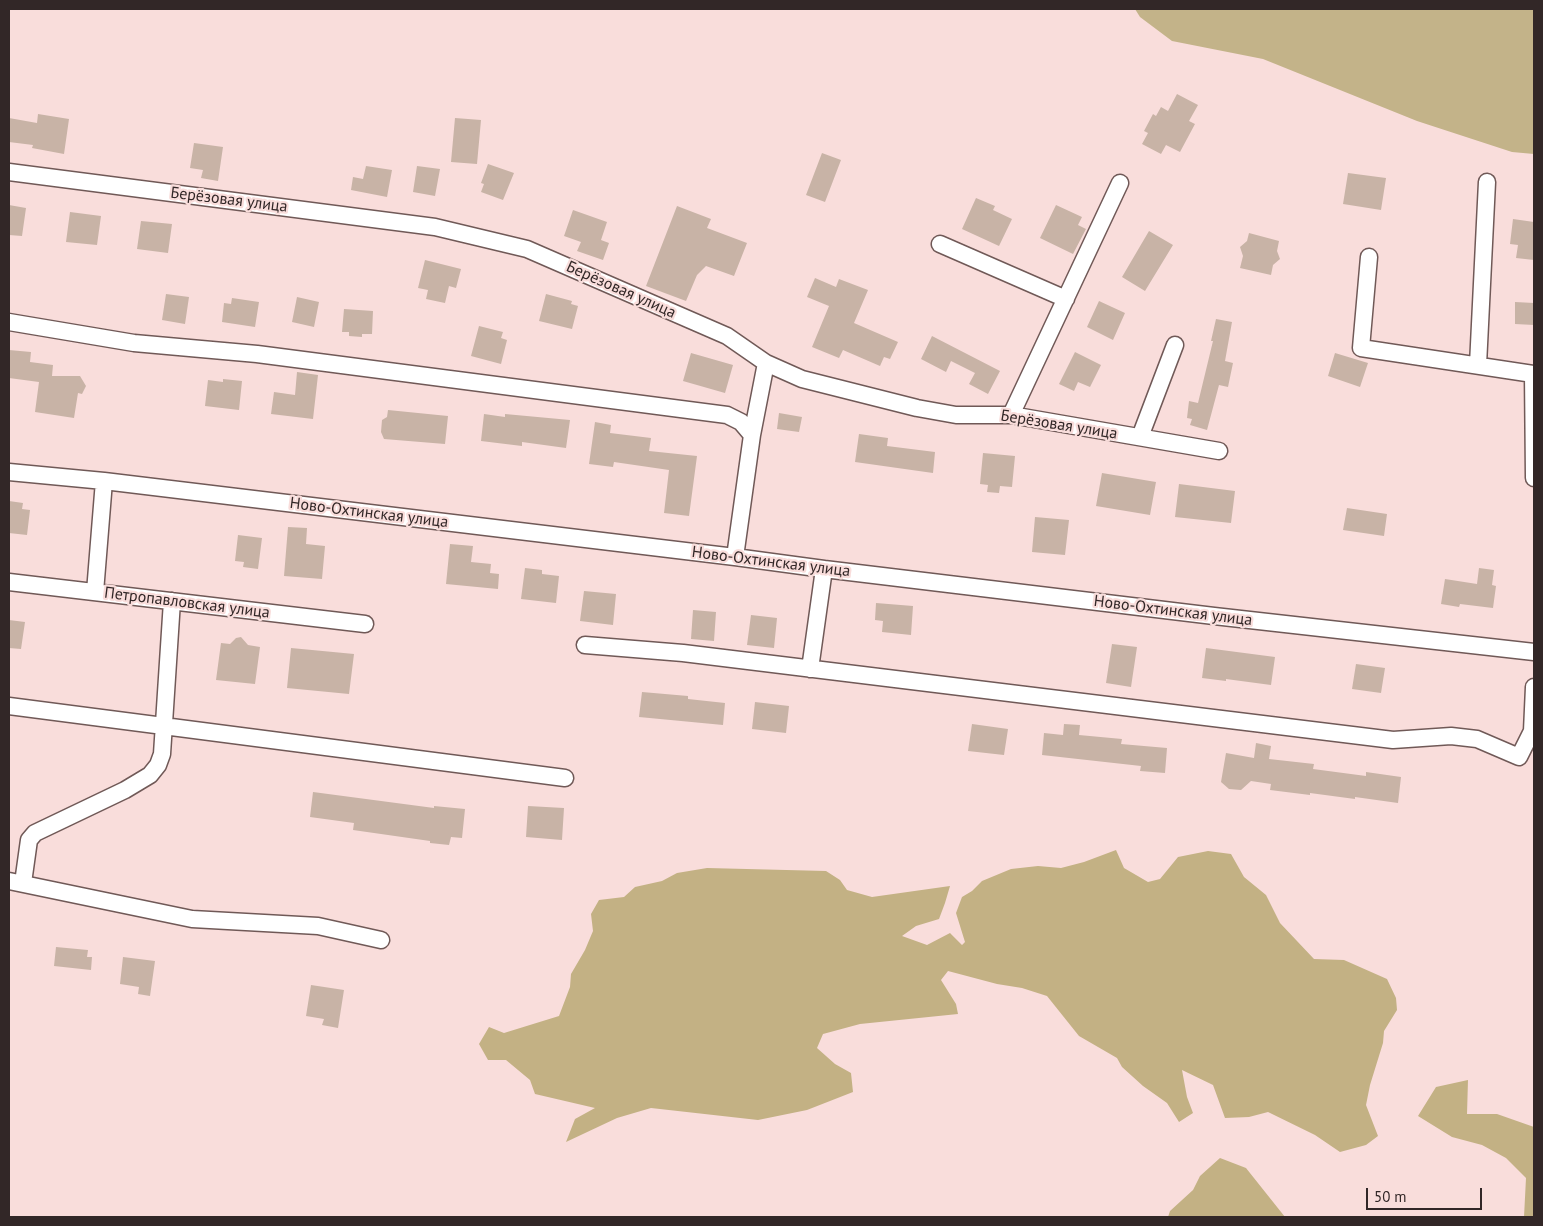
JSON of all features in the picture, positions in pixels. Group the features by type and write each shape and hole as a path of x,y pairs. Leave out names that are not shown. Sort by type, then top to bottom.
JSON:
{"street":[{"name":"Берёзовая улица","path":"9,172 435,227 527,249 728,336 766,363 802,379 917,408 956,415 1011,415 1219,451"},
{"path":"1478,365 1487,182"},
{"path":"1011,415 1120,183"},
{"path":"940,244 1066,300"},
{"path":"1369,257 1361,348 1533,374 1534,478"},
{"path":"9,322 134,343 257,354 727,415 741,422 752,435"},
{"path":"1140,437 1175,345"},
{"path":"735,557 752,435 766,363"},
{"name":"Ново-Охтинская улица","path":"9,472 735,557 1224,617 1534,652"},
{"path":"94,592 104,482"},
{"path":"810,669 824,569"},
{"name":"Петропавловская улица","path":"9,582 365,624"},
{"path":"172,601 164,726 158,765 150,775 125,790 35,832 29,840 16,882 192,919 318,926 381,940"},
{"path":"585,645 683,653 1393,740 1451,736 1477,739 1519,757 1532,731 1534,687"},
{"path":"9,706 565,778"}],"shaded area":[{"path":"1135,9 1534,9 1534,154 1512,152 1417,121 1263,59 1172,41 1140,17"},
{"path":"1116,850 1124,868 1148,882 1160,879 1178,857 1208,851 1231,854 1244,877 1266,895 1280,923 1314,959 1344,960 1387,979 1396,998 1397,1010 1384,1031 1383,1043 1366,1105 1378,1136 1366,1145 1340,1152 1315,1135 1268,1112 1249,1117 1225,1118 1213,1085 1182,1070 1187,1097 1193,1113 1179,1122 1167,1103 1143,1086 1122,1067 1117,1058 1079,1036 1047,996 1022,988 997,984 948,971 941,980 956,1004 958,1014 860,1024 823,1034 817,1048 835,1064 851,1073 853,1092 807,1110 758,1120 651,1108 617,1118 566,1142 575,1119 595,1108 535,1094 530,1080 506,1060 488,1060 479,1044 489,1027 504,1033 559,1016 570,987 571,974 585,950 593,931 591,914 599,900 624,897 635,887 662,881 677,873 707,868 826,871 840,880 847,890 872,897 950,886 939,919 916,926 902,936 927,945 950,933 962,945 965,942 956,913 962,897 972,891 982,881 1011,869 1038,866 1061,868"},
{"path":"1468,1080 1467,1114 1497,1114 1534,1127 1534,1217 1524,1217 1526,1178 1506,1158 1482,1145 1452,1137 1418,1116 1436,1087"},
{"path":"1220,1158 1246,1168 1285,1217 1168,1217 1170,1211 1193,1190 1200,1176"}],"building":[{"path":"1177,94 1198,105 1189,121 1195,124 1180,152 1166,145 1161,154 1142,144 1148,133 1144,131 1153,114 1156,116 1161,107 1168,111"},
{"path":"38,114 69,119 64,154 32,148 33,145 9,142 9,118 37,123"},
{"path":"455,118 481,120 477,164 451,162"},
{"path":"194,143 223,147 218,181 201,178 203,170 190,168"},
{"path":"822,153 841,160 825,202 806,195"},
{"path":"488,164 514,173 503,200 481,192 484,184 481,183"},
{"path":"366,166 392,170 387,197 351,190 353,177 363,179"},
{"path":"417,166 440,169 435,196 413,192"},
{"path":"1348,173 1386,178 1381,210 1343,204"},
{"path":"976,198 995,206 993,210 1012,219 999,246 962,229"},
{"path":"9,205 26,208 22,236 9,235"},
{"path":"1056,205 1082,217 1078,225 1086,229 1073,254 1040,238"},
{"path":"677,206 711,219 707,228 747,243 734,276 706,266 697,275 686,301 646,286"},
{"path":"573,210 607,222 601,240 609,243 603,260 577,251 581,242 564,236"},
{"path":"70,212 101,216 97,245 66,242"},
{"path":"1513,219 1534,222 1534,260 1516,258 1518,245 1510,244"},
{"path":"141,221 172,224 168,253 137,249"},
{"path":"1149,231 1173,245 1145,291 1122,277"},
{"path":"1249,233 1279,241 1277,251 1280,259 1273,265 1271,275 1240,268 1243,256 1240,247 1247,241"},
{"path":"425,260 461,269 456,288 449,286 445,303 426,299 428,290 418,288"},
{"path":"815,278 836,287 839,279 868,290 854,323 898,342 890,359 884,357 880,366 843,350 839,358 812,347 829,306 807,297"},
{"path":"166,294 189,297 185,324 162,320"},
{"path":"546,294 572,301 571,304 578,306 572,329 539,321"},
{"path":"297,297 319,302 314,327 292,322"},
{"path":"232,298 259,302 255,327 222,322 224,303 231,304"},
{"path":"1099,301 1125,313 1113,340 1087,327"},
{"path":"1515,302 1534,303 1534,325 1515,324"},
{"path":"344,309 373,311 372,334 362,334 362,337 349,336 349,332 342,332"},
{"path":"1216,319 1232,322 1225,361 1233,363 1228,387 1219,385 1207,430 1190,425 1192,419 1187,418 1189,401 1198,403 1213,341 1211,341"},
{"path":"479,326 503,332 501,338 507,340 501,364 471,356"},
{"path":"932,336 1000,371 988,394 969,384 975,373 951,361 946,372 921,359"},
{"path":"9,350 31,352 30,362 53,365 52,376 80,376 86,386 82,394 78,393 74,418 35,412 39,382 9,378"},
{"path":"1075,352 1101,365 1090,387 1078,382 1074,391 1059,384"},
{"path":"691,353 733,365 725,393 683,381"},
{"path":"1335,353 1368,363 1360,387 1328,376"},
{"path":"297,372 318,375 313,419 271,414 274,392 295,395"},
{"path":"223,379 242,381 239,410 205,406 208,380 223,382"},
{"path":"388,410 448,416 445,444 384,439 381,432 382,420 387,417"},
{"path":"779,413 802,417 799,432 777,429"},
{"path":"484,414 505,417 505,414 570,420 566,448 522,442 522,446 481,441"},
{"path":"595,422 611,425 610,433 651,438 649,451 697,456 689,516 664,513 669,470 614,462 613,467 589,464"},
{"path":"859,434 888,438 887,446 935,452 933,473 855,462"},
{"path":"983,453 1015,456 1012,487 1000,486 999,493 987,492 988,485 980,484"},
{"path":"1102,473 1156,482 1150,515 1096,506"},
{"path":"1179,484 1235,491 1231,523 1175,517"},
{"path":"9,501 23,503 22,509 30,510 27,535 9,533"},
{"path":"1347,508 1387,514 1384,536 1343,530"},
{"path":"1035,517 1069,520 1065,555 1032,552"},
{"path":"288,527 307,528 306,544 325,546 322,579 284,576"},
{"path":"238,535 262,538 258,569 243,567 244,562 235,561"},
{"path":"450,544 473,546 471,562 491,564 490,573 499,574 498,589 446,584"},
{"path":"525,568 542,570 542,574 559,576 556,603 521,599"},
{"path":"1479,568 1494,570 1492,585 1496,586 1493,608 1460,604 1459,607 1441,604 1445,579 1477,584"},
{"path":"584,591 616,594 613,625 580,621"},
{"path":"876,603 913,606 911,635 882,632 883,621 875,620"},
{"path":"693,610 716,612 714,641 691,639"},
{"path":"751,615 777,618 774,648 747,645"},
{"path":"9,620 25,622 21,649 9,648"},
{"path":"241,637 248,645 260,647 255,684 216,680 221,643 230,644 236,638"},
{"path":"1112,644 1137,647 1131,687 1106,683"},
{"path":"291,648 354,654 349,694 287,688"},
{"path":"1206,648 1275,657 1271,685 1202,678"},
{"path":"1356,664 1385,668 1381,693 1352,689"},
{"path":"642,692 688,696 688,699 725,703 723,725 639,717"},
{"path":"755,702 789,706 786,733 752,729"},
{"path":"972,724 1008,729 1004,755 968,751"},
{"path":"1064,724 1080,725 1079,735 1122,739 1121,744 1167,748 1165,773 1140,771 1141,766 1042,755 1044,733 1063,735"},
{"path":"1256,743 1271,746 1269,759 1314,764 1313,769 1366,776 1366,772 1401,777 1398,803 1355,797 1355,799 1270,790 1271,784 1251,781 1241,790 1229,789 1221,782 1226,753 1254,758"},
{"path":"313,792 434,808 434,806 465,809 462,838 451,837 449,845 430,843 430,841 353,830 354,823 310,817"},
{"path":"528,806 564,808 562,840 526,837"},
{"path":"56,947 88,950 87,957 92,957 91,970 54,966"},
{"path":"123,957 155,961 150,996 138,994 139,987 120,984"},
{"path":"311,985 344,990 338,1028 322,1025 324,1019 306,1016"}]}
